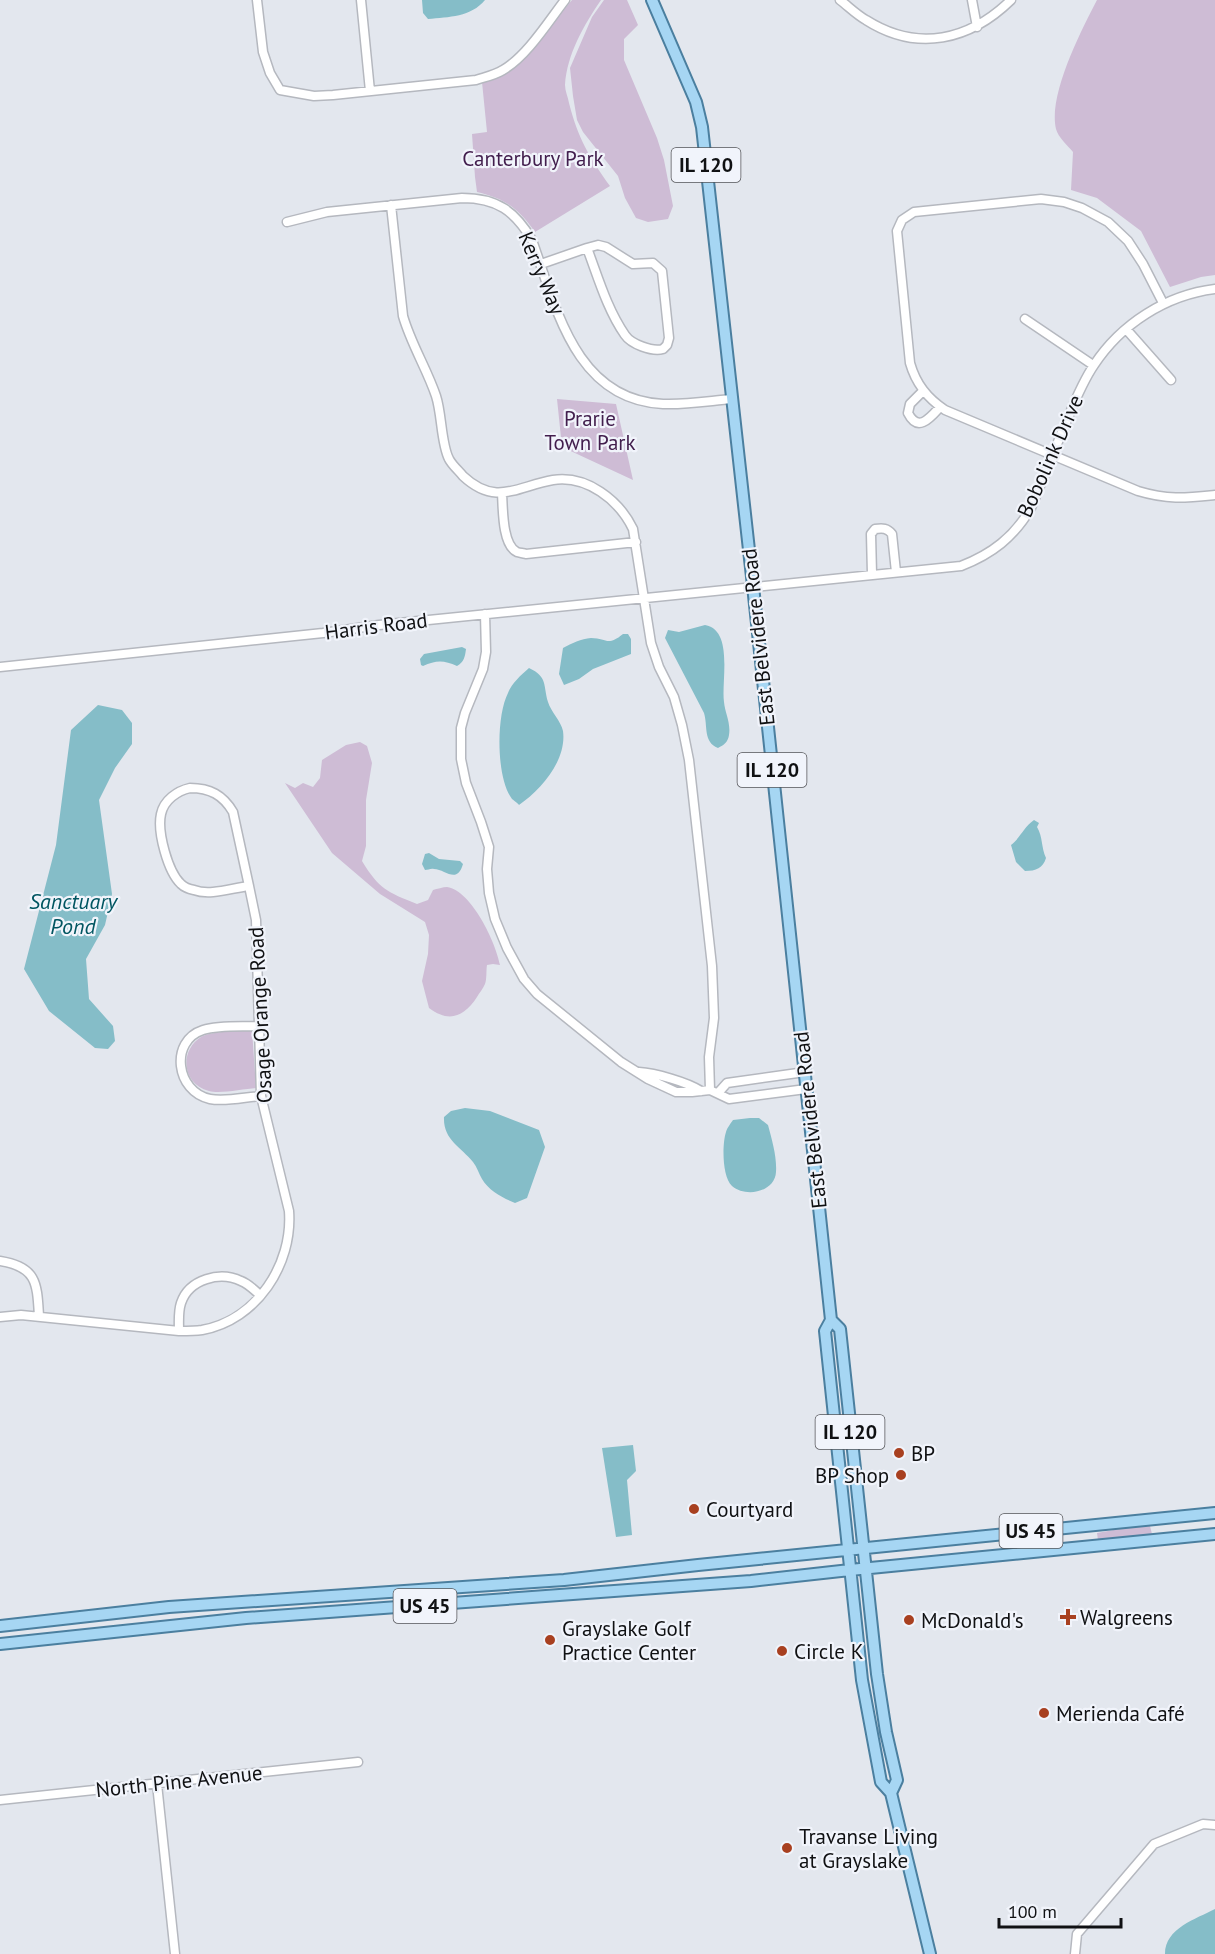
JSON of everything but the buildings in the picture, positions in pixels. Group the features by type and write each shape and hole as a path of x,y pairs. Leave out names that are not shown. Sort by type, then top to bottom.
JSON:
{"main road":[{"name":"East Belvidere Road","path":"652,0 696,102 702,127 831,1320 825,1331 847,1550"},
{"name":"East Belvidere Road","path":"831,1320 840,1329 862,1548"},
{"name":"US 45","path":"0,1626 169,1607 564,1580 1215,1513"},
{"name":"US 45","path":"0,1644 246,1618 687,1587 1215,1534"},
{"name":"IL 120","path":"862,1548 879,1692 897,1780 891,1793"},
{"name":"IL 120","path":"847,1550 869,1725 881,1782 891,1793 930,1954"}],"street":[{"path":"257,0 263,52 270,73 280,90 314,96 476,80 502,71 522,54 565,0"},
{"path":"361,0 370,91"},
{"path":"840,0 866,20 898,35 946,38 977,27 996,15 1011,0"},
{"path":"972,0 977,27"},
{"name":"Kerry Way","path":"287,222 327,212 476,198 500,206 524,225 532,240 569,340 586,366 601,381 617,391 642,401 685,404 732,399"},
{"path":"1163,303 1128,241 1108,222 1082,208 1064,202 1041,199 914,212 902,220 897,231 910,363 917,383 933,403 1138,491 1158,497 1215,495"},
{"path":"391,206 403,316 436,397 448,458 472,483 492,492 507,493 552,481 570,480 607,496 626,515 636,543 651,643 659,667 674,697 689,760 712,966 714,1018 709,1057 714,1091"},
{"path":"541,264 587,248 598,245 606,247 633,264 653,263 658,266 662,271 669,338 663,349 651,349 626,337 608,303 587,248"},
{"name":"Bobolink Drive","path":"753,586 961,566 987,554 1015,531 1031,508 1077,397 1105,350 1126,329 1163,303 1215,289"},
{"path":"1025,319 1094,365"},
{"path":"1126,329 1171,380"},
{"path":"922,391 910,405 908,413 912,420 918,423 927,421 940,407"},
{"path":"502,493 506,535 510,546 516,551 526,554 636,543"},
{"path":"872,574 871,534 875,529 883,528 892,534 896,572"},
{"name":"Harris Road","path":"0,667 753,586"},
{"path":"484,614 485,661 461,728 461,759 466,783 482,822 489,847 487,869 489,893 495,919 524,979 531,988 621,1062 639,1072 693,1086 701,1091 714,1091 729,1099 806,1089"},
{"name":"Osage Orange Road","path":"0,1317 39,1316 179,1331 203,1330 227,1321 248,1307 273,1280 288,1243 289,1211 261,1096 256,920 249,886 233,812 228,804 217,794 201,788 180,790 172,796 161,814 160,822 166,856 174,875 183,886 202,892 249,886"},
{"path":"259,1026 202,1031 190,1039 181,1055 180,1065 183,1078 190,1088 204,1097 221,1100 261,1096"},
{"path":"714,1091 727,1083 805,1072"},
{"path":"0,1261 14,1263 31,1274 36,1282 39,1316"},
{"path":"179,1331 181,1304 186,1294 202,1280 231,1277 241,1280 260,1295"},
{"name":"North Pine Avenue","path":"0,1800 358,1762"},
{"path":"157,1784 175,1954"},
{"path":"1075,1954 1077,1934 1154,1844 1203,1824 1215,1825"}],"green space":[{"name":"Canterbury Park","path":"572,0 601,0 573,51 565,85 580,137 610,186 535,232 517,211 504,201 477,192 472,134 487,132 482,82 504,74 520,62"},
{"path":"604,0 627,0 638,25 624,39 624,60 664,160 673,206 668,219 648,222 636,218 625,198 618,176 583,132 577,120 570,68 592,17"},
{"path":"1097,0 1215,0 1215,275 1170,287 1141,231 1097,198 1071,190 1073,152 1056,129 1057,99 1068,63"},
{"name":"Prarie Town Park","path":"557,399 616,404 633,480 562,447"},
{"path":"360,742 367,746 372,763 366,800 366,846 362,861 379,884 417,904 428,900 433,890 447,887 456,891 474,908 498,955 500,965 487,965 483,988 472,1004 456,1016 436,1013 429,1008 422,981 428,954 429,935 425,922 380,894 332,853 285,783 295,788 303,783 313,787 320,778 322,760 346,745"},
{"path":"252,1030 256,1088 214,1092 193,1082 187,1067 187,1058 194,1043 201,1037 212,1034"},
{"path":"1150,1526 1152,1534 1098,1540 1097,1533"}],"water":[{"path":"422,0 485,0 466,13 428,19 423,13"},
{"path":"705,625 714,629 720,636 723,646 724,702 729,731 727,741 718,748 708,738 704,713 665,638 668,630 679,632"},
{"path":"623,634 628,634 631,639 631,654 593,669 579,679 564,685 559,674 563,648 587,639 610,641"},
{"path":"462,647 466,649 465,657 457,666 440,662 421,665 420,659 424,654"},
{"path":"529,668 535,671 544,682 549,706 562,727 563,742 561,753 551,773 536,791 519,805 512,799 503,777 499,747 501,716 508,693 514,683"},
{"name":"Sanctuary Pond","path":"98,705 122,710 132,723 132,744 115,768 99,800 112,894 105,925 86,959 89,999 113,1026 115,1041 108,1049 95,1048 49,1011 24,969 56,845 71,730"},
{"path":"1034,820 1039,823 1037,827 1046,858 1038,868 1025,871 1016,862 1011,845"},
{"path":"429,853 439,859 460,861 463,864 454,875 433,869 425,870 422,864 425,854"},
{"path":"465,1108 490,1111 539,1130 545,1147 527,1198 515,1203 492,1191 473,1162 446,1132 444,1117 451,1111"},
{"path":"759,1118 768,1125 774,1148 776,1172 771,1184 765,1188 745,1192 738,1190 729,1182 725,1168 724,1144 726,1132 733,1120"},
{"path":"633,1445 636,1471 627,1480 632,1535 616,1537 602,1448"},
{"path":"1215,1909 1215,1954 1165,1954 1166,1945 1176,1931"}],"place":[{"name":"BP","path":"899,1453"},
{"name":"BP Shop","path":"901,1475"},
{"name":"Courtyard","path":"694,1509"},
{"name":"Walgreens","path":"1068,1617"},
{"name":"McDonald's","path":"909,1620"},
{"name":"Grayslake Golf Practice Center","path":"550,1640"},
{"name":"Circle K","path":"782,1651"},
{"name":"Merienda Café","path":"1044,1713"},
{"name":"Travanse Living at Grayslake","path":"787,1848"}]}
